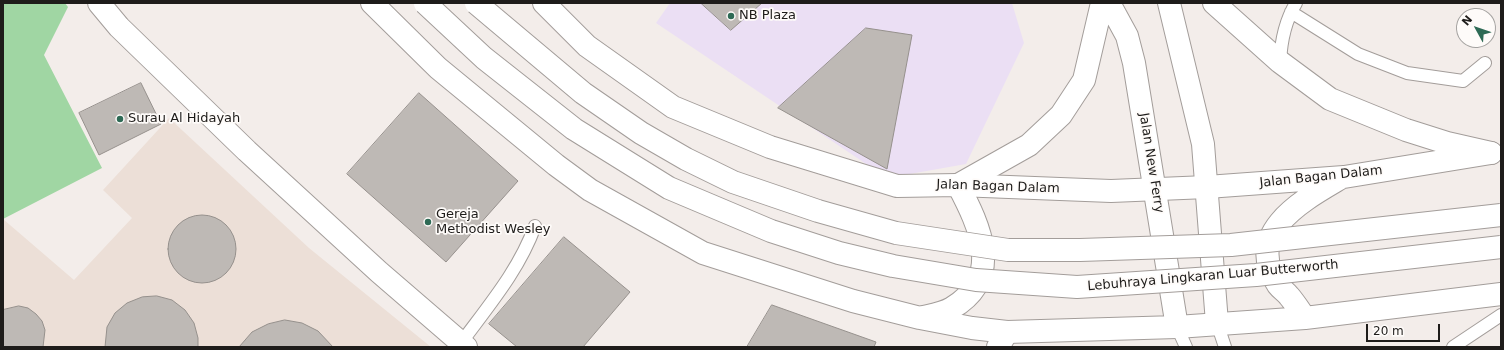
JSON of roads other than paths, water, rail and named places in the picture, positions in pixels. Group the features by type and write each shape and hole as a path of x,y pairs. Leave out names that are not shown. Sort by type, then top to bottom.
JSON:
{"main road":[{"path":"99,3 119,27 247,151 379,272 464,345"},
{"path":"372,3 438,68 556,165 590,190 703,253 853,301 920,318 972,328 1002,339 1305,318 1501,294"},
{"name":"Lebuhraya Lingkaran Luar Butterworth","path":"425,3 484,58 574,129 669,188 771,231 839,253 894,266 976,280 1077,287 1264,275 1501,247"},
{"path":"476,3 583,93 641,133 686,159 734,182 818,211 896,233 1008,250 1231,245 1501,215"},
{"name":"Jalan Bagan Dalam","path":"544,3 587,46 674,107 770,147 897,186 958,185 1111,191 1207,187 1344,177 1496,153"},
{"path":"920,318 951,309 973,291 982,270 983,243 976,219 958,185 1029,145 1061,115 1084,80 1102,3"},
{"name":"Jalan New Ferry","path":"1109,3 1127,36 1134,64 1177,327"},
{"path":"1169,3 1203,144 1217,323"},
{"path":"1214,3 1280,62 1330,99 1406,130 1447,143 1496,153"},
{"path":"1305,318 1288,295 1278,285 1268,262 1268,241 1284,218 1300,203 1344,177"}],"lane":[{"path":"1280,62 1281,42 1293,8 1358,54 1407,73 1463,81 1485,63"},
{"path":"464,345 516,268 528,246 535,226"},
{"path":"1453,347 1501,315"},
{"path":"1217,323 1225,347"},
{"path":"1177,327 1186,347"}],"place":[{"name":"NB Plaza","path":"731,16"},
{"name":"Surau Al Hidayah","path":"120,119"},
{"name":"Gereja Methodist Wesley","path":"428,222"}]}
